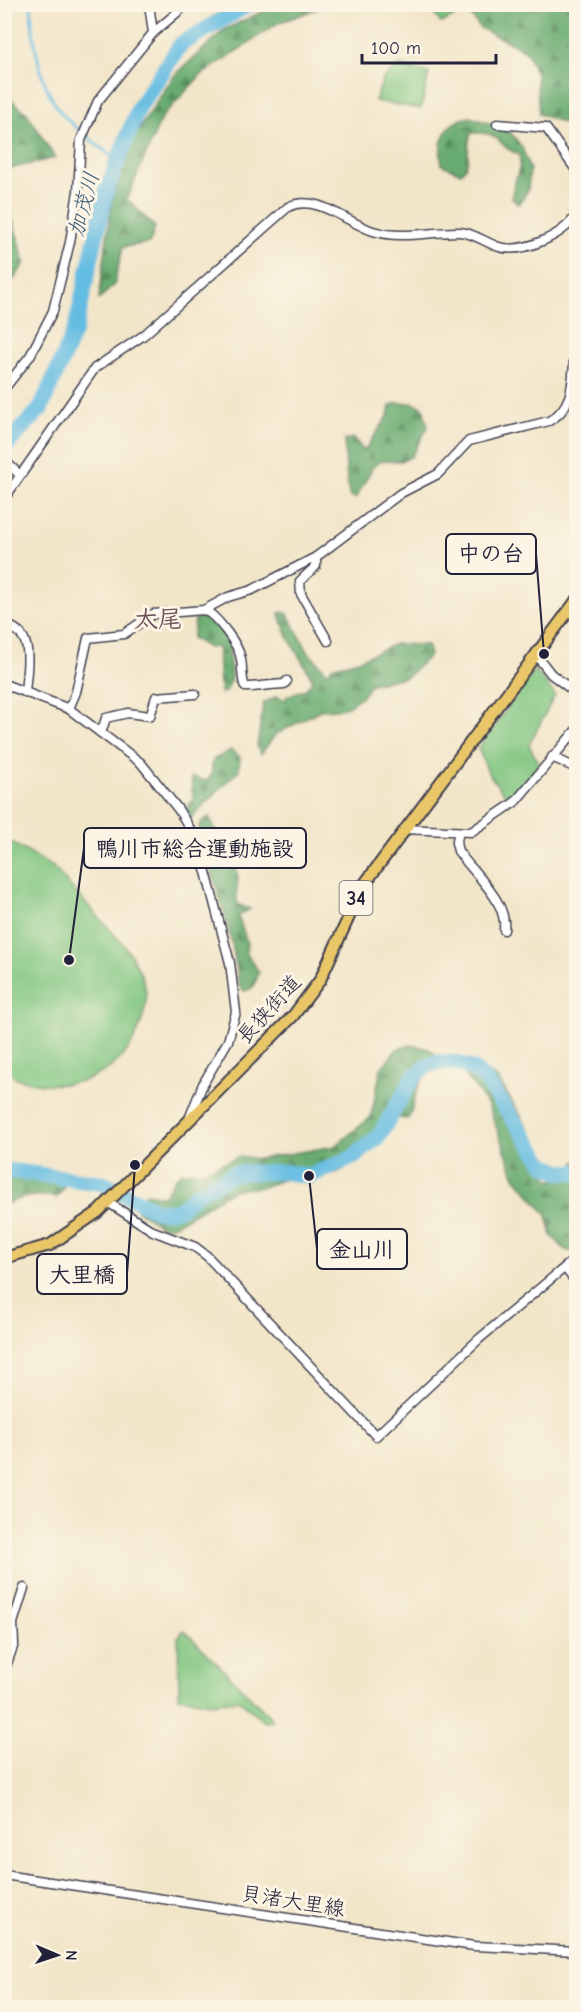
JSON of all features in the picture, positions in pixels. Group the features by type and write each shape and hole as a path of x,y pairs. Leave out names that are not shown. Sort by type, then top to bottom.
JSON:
{"main road":[{"name":"長狭街道","path":"4,1258 38,1250 58,1241 110,1202 293,1016 312,993 328,964 358,894 404,829 537,656 576,601"}],"street":[{"path":"149,4 153,33"},
{"path":"4,389 30,356 53,311 70,242 78,191 81,140 98,101 153,33 188,4"},
{"path":"497,124 546,128 576,170"},
{"path":"4,499 95,368 144,335 288,207 298,201 314,203 373,231 418,236 465,233 501,248 518,248 547,239 562,229 576,215"},
{"path":"69,708 76,692 88,638 124,634 153,614 204,610 228,597 252,590 316,557 401,493 438,474 469,441 549,421 561,414 570,399 576,344"},
{"path":"4,460 20,475"},
{"path":"316,557 316,566 300,581 300,587 301,594 328,641"},
{"path":"204,610 212,613 233,640 242,660 240,670 245,687 249,689 270,683 284,684 287,681"},
{"path":"4,625 19,630 24,635 27,645 25,692"},
{"path":"537,656 551,674 576,693"},
{"path":"4,684 69,708 141,763 178,808 189,827 206,872 230,963 236,1001 235,1022 228,1041 203,1084 188,1123"},
{"path":"101,733 106,718 128,713 150,716 156,697 195,694"},
{"path":"404,829 471,832 515,802 576,730"},
{"path":"552,757 576,768"},
{"path":"459,833 456,843 458,851 492,894 504,917 504,930"},
{"path":"110,1202 153,1231 195,1247 207,1256 376,1436 479,1339 576,1258"},
{"path":"565,1268 576,1282"},
{"path":"4,1672 14,1644 13,1623 24,1588"},
{"name":"貝渚大里線","path":"4,1875 474,1946 576,1951"}],"green space":[{"path":"276,5 328,5 278,23 200,76 162,117 127,199 155,227 150,243 123,247 114,285 99,299 112,200 134,137 174,76 224,30"},
{"path":"427,5 469,5 467,10 441,23"},
{"path":"472,5 576,5 576,128 539,114 536,73 526,51 480,28 468,11"},
{"path":"399,65 429,73 421,109 375,101 383,79"},
{"path":"4,94 27,113 55,158 5,170"},
{"path":"470,117 508,129 522,147 530,169 528,190 519,205 512,198 520,165 519,154 507,148 495,137 482,133 471,133 467,164 461,173 442,165 441,148 445,134 454,123"},
{"path":"5,193 25,263 4,292"},
{"path":"396,403 412,403 423,407 428,427 411,457 402,461 380,461 373,467 356,498 350,497 345,440 354,438 364,451 388,416 390,406"},
{"path":"204,612 211,616 231,644 229,656 231,679 226,692 221,693 220,689 218,647 208,648 192,638 195,620"},
{"path":"279,613 287,613 309,653 328,673 332,667 359,660 395,644 427,645 430,655 407,677 371,684 362,696 350,705 339,709 320,710 275,735 261,754 257,747 263,703 277,696 285,700 287,696 306,689 313,680 289,639"},
{"path":"535,670 555,695 529,745 539,764 508,799 489,774 478,748"},
{"path":"231,750 240,757 239,770 191,818 187,814 187,807 193,800 191,777 207,781 211,775 213,760"},
{"path":"209,817 237,872 238,904 250,909 238,916 247,942 246,953 259,972 254,987 244,991 239,986 233,947 223,909 198,833 200,824"},
{"path":"5,839 53,867 123,944 141,975 146,994 145,1006 133,1041 125,1054 114,1064 89,1079 74,1083 43,1084 17,1078 5,1070"},
{"path":"411,1045 429,1049 439,1057 421,1081 408,1119 396,1118 377,1142 346,1169 319,1179 303,1181 291,1165 290,1177 263,1187 233,1190 173,1226 163,1227 137,1211 136,1206 146,1193 164,1196 175,1178 182,1172 203,1171 240,1156 258,1159 335,1146 371,1117 381,1068 397,1049"},
{"path":"480,1067 498,1079 529,1129 534,1160 549,1180 565,1179 576,1161 576,1249 574,1252 565,1250 552,1236 547,1215 515,1177 488,1105 462,1071"},
{"path":"13,1174 50,1183 61,1183 64,1187 58,1197 30,1196 5,1205 5,1176"},
{"path":"184,1630 273,1720 265,1722 239,1700 210,1703 179,1697 178,1637"}],"waterway":[{"path":"31,4 33,33 39,64 56,106 78,129 118,162"},
{"name":"加茂川","path":"4,448 41,408 75,330 106,192 139,107 181,44 249,4"},
{"path":"4,1170 102,1183 158,1211 179,1209 196,1194 234,1173 285,1172 309,1176 354,1157 379,1136 414,1076 427,1066 438,1062 456,1063 473,1069 485,1079 545,1165 559,1172 576,1172"}],"place":[{"name":"中の台","path":"544,654"},
{"name":"鴨川市総合運動施設","path":"69,960"},
{"name":"大里橋","path":"135,1165"},
{"name":"金山川","path":"309,1176"}],"district":[{"name":"太尾","path":"158,619"}]}
